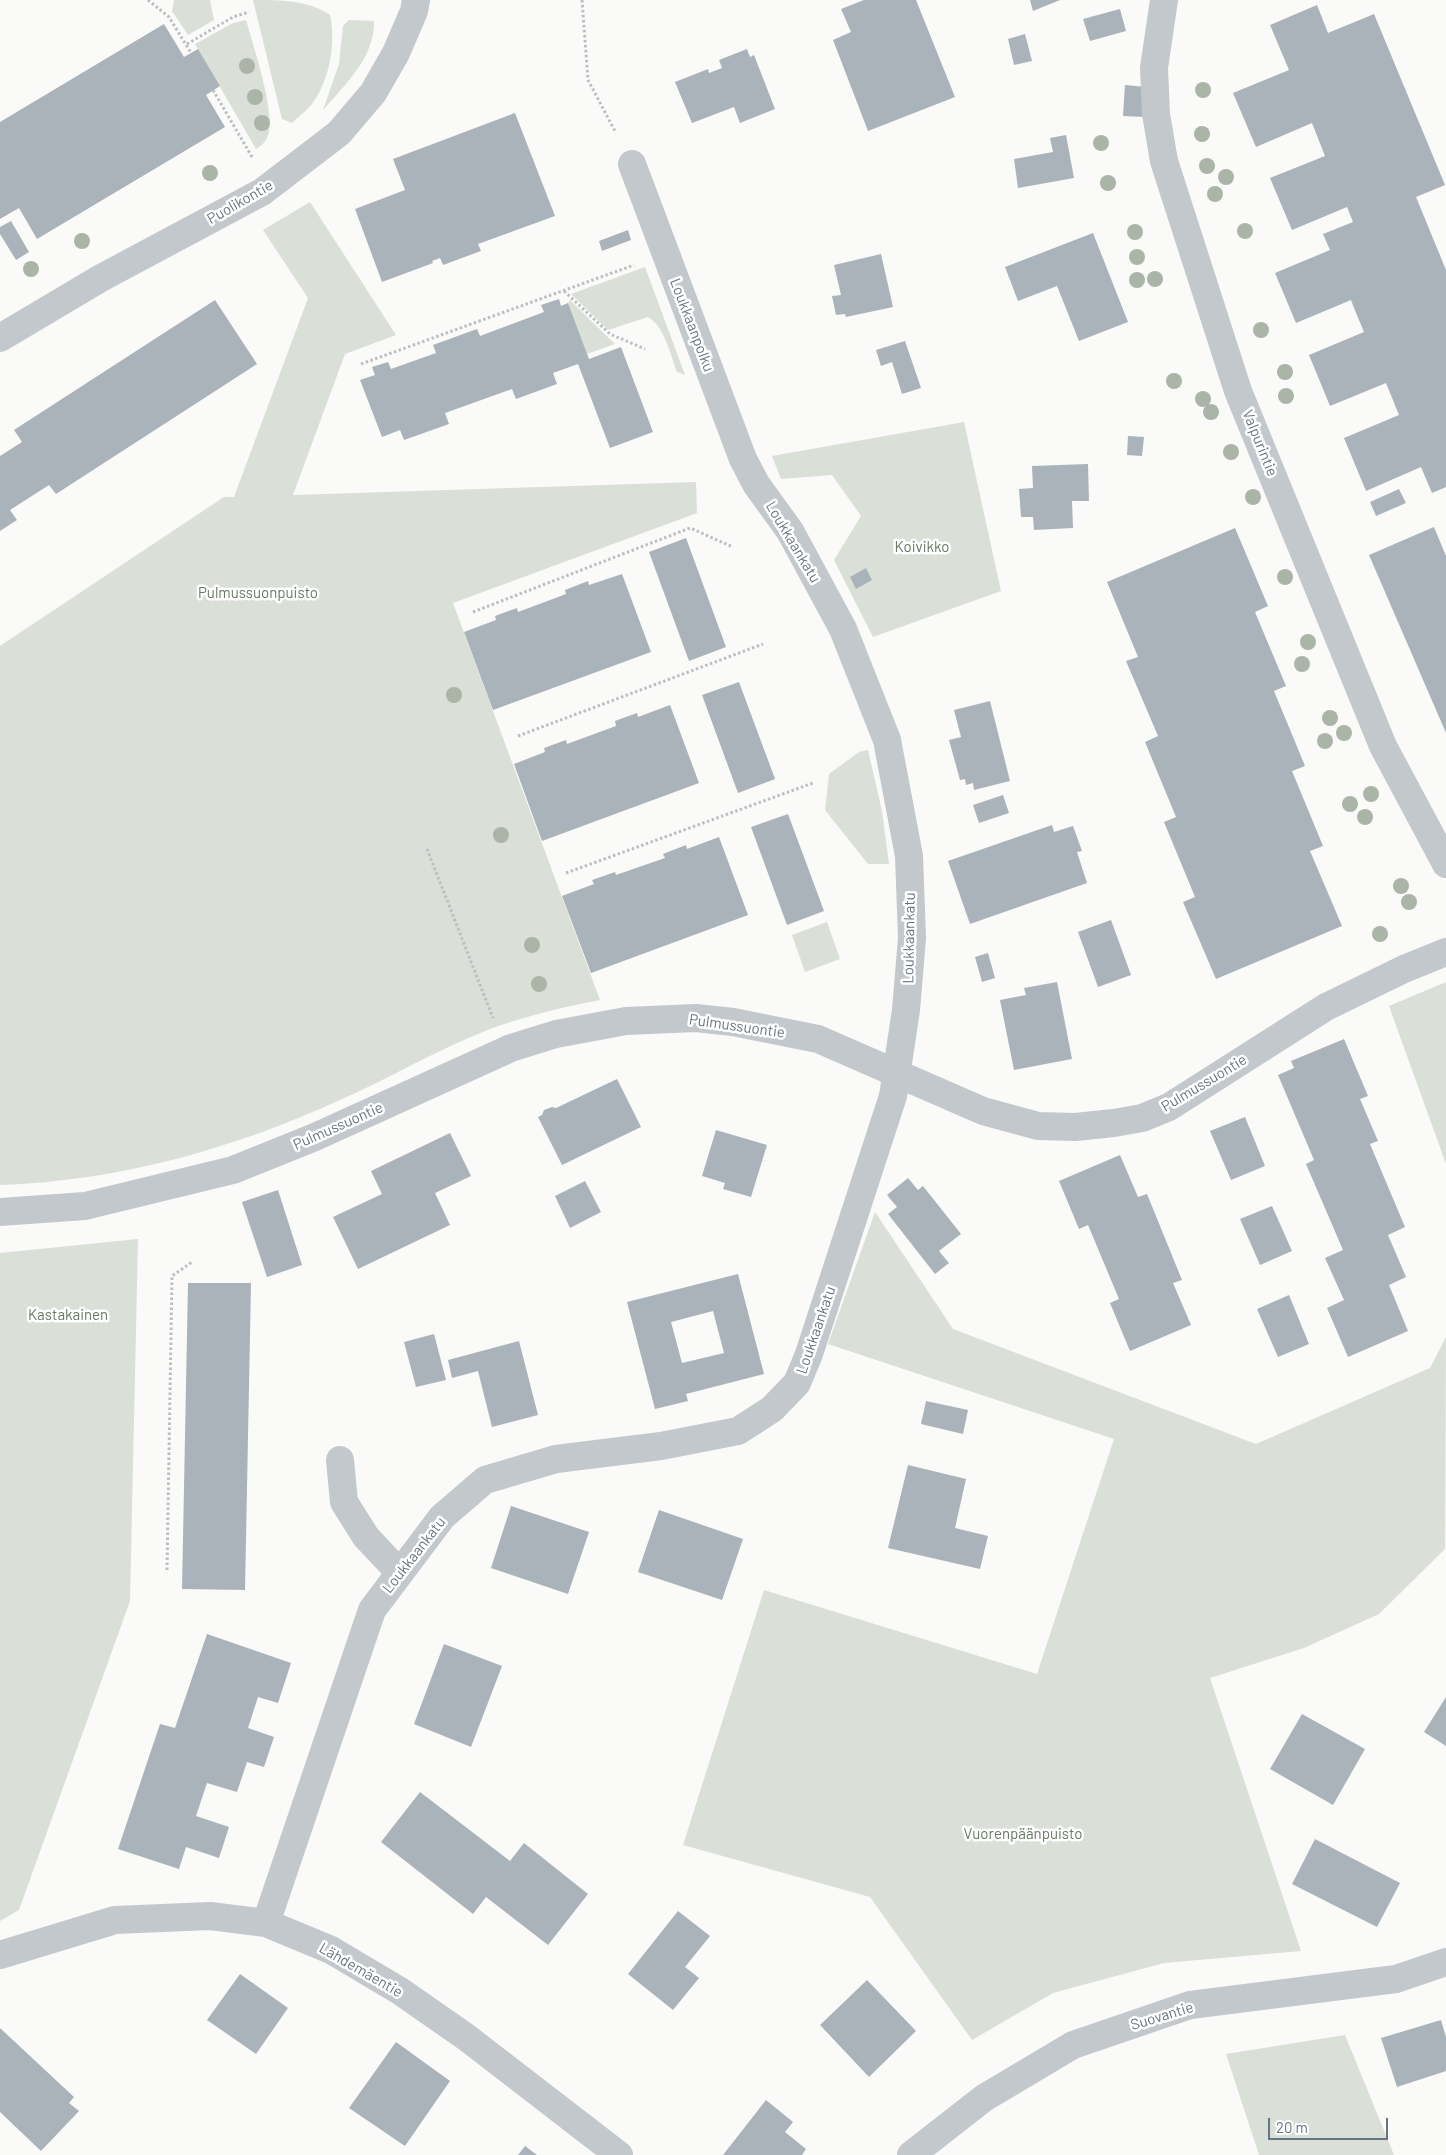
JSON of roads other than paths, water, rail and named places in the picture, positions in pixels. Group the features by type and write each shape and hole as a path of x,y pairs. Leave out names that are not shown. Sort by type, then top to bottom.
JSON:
{"street":[{"name":"Puolikontie","path":"0,338 101,278 262,192 339,133 373,94 396,53 414,11 416,0"},
{"name":"Valpurintie","path":"1164,0 1154,68 1156,114 1164,160 1238,392 1383,746 1446,864"},
{"name":"Loukkaanpolku","path":"632,164 743,459 756,484"},
{"name":"Loukkaankatu","path":"266,1923 372,1610 442,1517 485,1480 556,1459 661,1446 738,1431 772,1409 797,1383 809,1354 893,1096 906,1010 911,947 909,856 887,740 843,629 790,531 756,484"},
{"name":"Pulmussuontie","path":"0,1212 85,1206 233,1170 315,1137 510,1048 556,1034 626,1021 696,1018 742,1024 818,1039 983,1111 1038,1126 1076,1127 1142,1118 1169,1108 1326,1007 1404,969 1446,952"},
{"path":"340,1460 344,1502 366,1537 400,1573"},
{"name":"Lähdemäentie","path":"0,1955 114,1920 210,1916 266,1923 331,1950 400,1991 466,2037 619,2155"},
{"name":"Suovantie","path":"910,2155 984,2098 1073,2045 1190,2005 1396,1979 1446,1962"}],"park label":[{"name":"Koivikko","path":"922,547"},
{"name":"Pulmussuonpuisto","path":"258,593"},
{"name":"Kastakainen","path":"68,1315"},
{"name":"Vuorenpäänpuisto","path":"1023,1834"}]}
